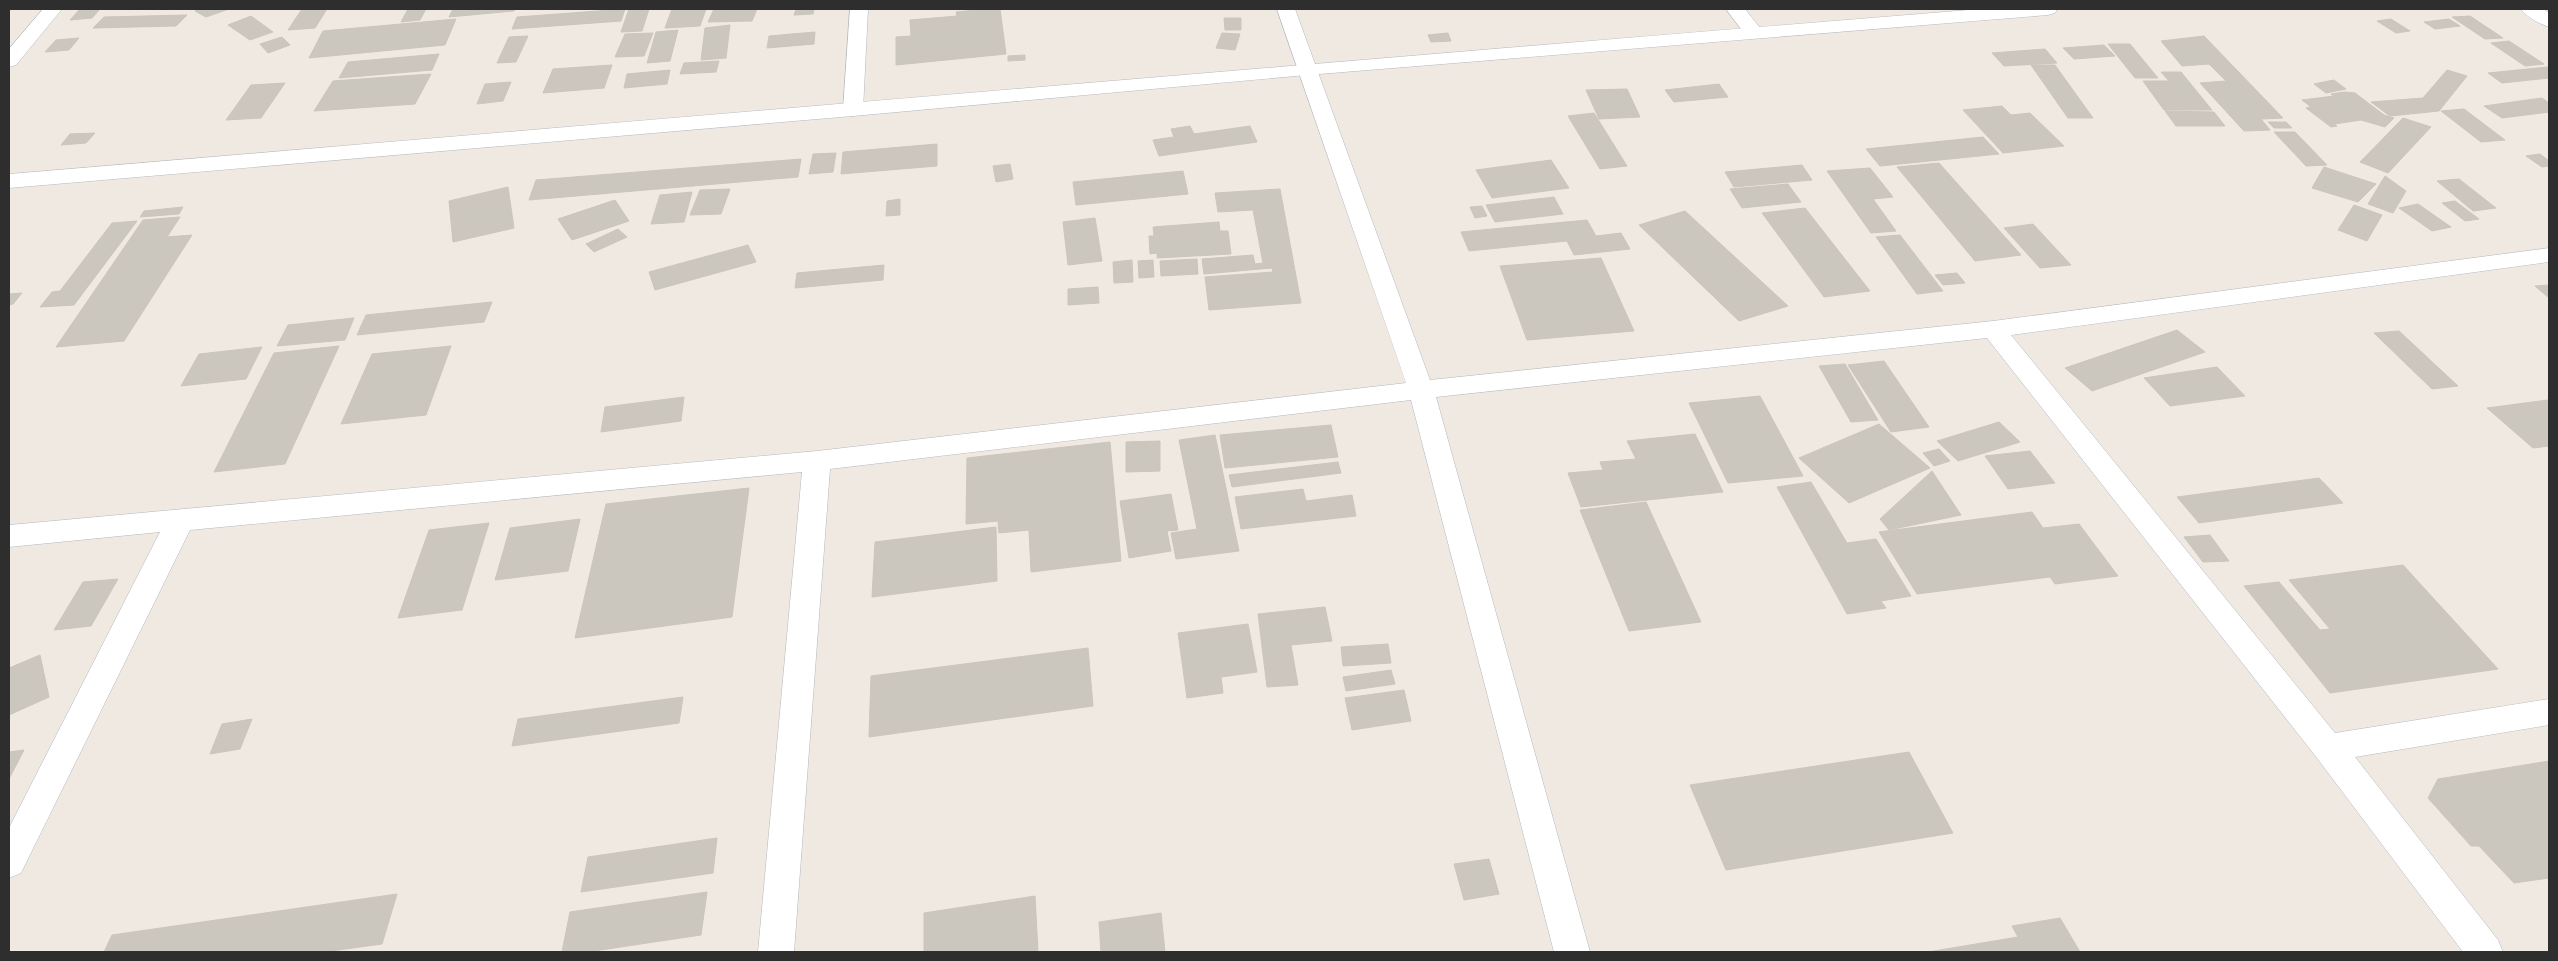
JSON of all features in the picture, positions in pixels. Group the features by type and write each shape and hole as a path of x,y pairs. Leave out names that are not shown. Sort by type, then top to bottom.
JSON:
{"street":[{"path":"9,61 53,9"},
{"path":"853,110 859,9"},
{"path":"1286,9 1421,390 1572,952"},
{"path":"1735,9 1754,33"},
{"path":"9,181 853,110 1307,69 2048,9"},
{"path":"2530,9 2549,21"},
{"path":"9,536 817,461 1421,390 1992,329 2549,255"},
{"path":"1992,329 2328,748 2485,952"},
{"path":"776,952 817,461"},
{"path":"9,862 181,519"},
{"path":"2328,748 2549,712"}],"building":[{"path":"80,9 100,9 92,18 70,20"},
{"path":"200,9 229,9 206,17 195,11"},
{"path":"302,9 327,9 315,28 288,30"},
{"path":"408,9 426,9 420,20 401,22"},
{"path":"453,9 515,9 514,11 449,17"},
{"path":"625,9 621,21 512,29 517,17"},
{"path":"629,9 649,9 642,31 621,32"},
{"path":"672,9 706,9 700,26 665,28"},
{"path":"714,9 757,9 752,21 708,22"},
{"path":"796,9 814,9 813,14 794,15"},
{"path":"1000,9 1006,54 896,65 896,37 911,36 910,20 957,16 956,12"},
{"path":"187,15 176,26 93,28 104,17"},
{"path":"251,16 273,32 250,40 228,25"},
{"path":"2470,16 2503,38 2485,39 2452,17"},
{"path":"1224,18 1241,18 1241,30 1225,30"},
{"path":"456,19 445,45 309,58 323,31"},
{"path":"2391,19 2410,31 2396,33 2377,21"},
{"path":"2449,19 2460,26 2435,29 2424,22"},
{"path":"730,25 726,58 701,60 705,28"},
{"path":"678,30 670,61 647,63 656,32"},
{"path":"815,32 814,44 767,48 769,36"},
{"path":"653,33 644,56 615,57 625,34"},
{"path":"1222,33 1240,34 1235,50 1216,48"},
{"path":"1448,33 1451,41 1431,42 1428,35"},
{"path":"528,36 516,62 497,63 509,37"},
{"path":"2204,36 2283,118 2261,119 2270,130 2244,131 2200,83 2226,81 2209,64 2182,66 2161,41"},
{"path":"282,37 290,45 268,53 260,44"},
{"path":"79,38 69,50 45,52 56,40"},
{"path":"2509,41 2544,64 2525,66 2491,43"},
{"path":"2108,44 2130,44 2158,78 2135,78"},
{"path":"2104,45 2115,56 2074,59 2063,48"},
{"path":"2045,49 2057,63 2004,66 1992,53"},
{"path":"439,54 432,70 339,78 348,62"},
{"path":"1025,55 1025,60 1008,61 1008,56"},
{"path":"719,61 716,72 680,74 684,63"},
{"path":"612,65 604,88 543,93 553,69"},
{"path":"2031,65 2055,65 2093,118 2068,118"},
{"path":"2548,67 2549,78 2502,83 2488,73"},
{"path":"670,70 667,84 624,88 627,74"},
{"path":"2447,70 2467,76 2439,111 2390,116 2371,102 2423,98"},
{"path":"2161,72 2181,72 2212,110 2164,110 2143,81 2169,81"},
{"path":"431,74 415,104 314,111 333,81"},
{"path":"2334,80 2346,89 2326,93 2314,84"},
{"path":"511,82 503,101 477,104 485,84"},
{"path":"285,83 261,118 226,120 251,85"},
{"path":"1719,84 1728,97 1674,102 1665,90"},
{"path":"1627,89 1640,117 1599,119 1586,90"},
{"path":"2355,93 2384,115 2394,118 2385,127 2361,120 2334,124 2337,126 2331,127 2306,108 2311,107 2302,100 2334,96 2331,94"},
{"path":"2542,98 2549,103 2549,112 2502,118 2484,106"},
{"path":"2002,106 2011,115 2030,113 2064,146 2003,153 1963,110"},
{"path":"2464,109 2505,140 2481,142 2441,111"},
{"path":"2165,111 2214,112 2225,126 2176,126"},
{"path":"1594,113 1627,166 1600,169 1568,116"},
{"path":"2403,118 2431,127 2388,173 2360,162"},
{"path":"2268,122 2286,122 2292,128 2274,128"},
{"path":"1190,126 1194,134 1250,126 1257,142 1159,156 1153,140 1174,137 1171,129"},
{"path":"2274,132 2295,132 2327,165 2306,166"},
{"path":"95,133 86,143 61,145 70,134"},
{"path":"1983,137 1999,154 1880,166 1866,149"},
{"path":"937,144 937,166 841,174 843,152"},
{"path":"836,153 833,172 809,174 813,154"},
{"path":"2540,154 2549,161 2549,166 2542,167 2526,156"},
{"path":"801,159 798,177 529,200 536,180"},
{"path":"1551,160 1569,188 1492,198 1476,170"},
{"path":"1939,163 2021,255 1975,261 1897,167"},
{"path":"1010,164 1013,179 996,182 993,166"},
{"path":"1802,165 1812,180 1734,187 1725,172"},
{"path":"2324,167 2376,184 2358,202 2312,188"},
{"path":"1870,168 1893,197 1873,199 1896,231 1871,233 1827,171"},
{"path":"1183,171 1188,194 1076,205 1073,182"},
{"path":"2385,176 2406,191 2393,213 2368,204"},
{"path":"2459,179 2496,208 2473,211 2437,181"},
{"path":"1788,184 1801,202 1742,208 1730,189"},
{"path":"508,187 514,228 453,242 449,201"},
{"path":"730,189 721,214 690,215 700,190"},
{"path":"1280,189 1301,303 1209,310 1205,277 1273,272 1272,268 1204,274 1202,259 1253,255 1255,264 1263,263 1253,210 1218,212 1215,193"},
{"path":"692,192 684,222 651,224 660,195"},
{"path":"1554,197 1563,214 1495,222 1486,205"},
{"path":"900,199 900,215 886,216 887,201"},
{"path":"615,200 629,221 572,240 558,219"},
{"path":"2455,201 2479,219 2465,221 2442,203"},
{"path":"2418,204 2451,227 2432,231 2399,208"},
{"path":"2354,205 2382,215 2367,241 2338,230"},
{"path":"1482,206 1487,216 1475,218 1470,207"},
{"path":"183,207 179,214 140,217 144,211"},
{"path":"1805,208 1870,291 1824,297 1762,213"},
{"path":"1685,211 1788,306 1739,321 1639,225"},
{"path":"180,217 167,237 192,235 124,341 56,347 143,220"},
{"path":"1095,218 1102,261 1068,265 1063,222"},
{"path":"1587,220 1596,236 1621,233 1630,249 1574,255 1567,241 1469,251 1461,232"},
{"path":"137,221 74,305 40,307 52,292 60,291 112,223"},
{"path":"1219,222 1220,231 1228,231 1231,254 1157,258 1157,253 1150,254 1149,236 1154,236 1153,227"},
{"path":"2033,224 2071,265 2040,268 2004,228"},
{"path":"618,229 627,237 594,252 586,244"},
{"path":"1900,235 1943,291 1917,294 1876,237"},
{"path":"748,245 756,262 655,290 649,272"},
{"path":"1601,258 1634,331 1527,340 1500,266"},
{"path":"1197,259 1198,274 1161,276 1160,261"},
{"path":"1132,260 1133,282 1114,283 1113,262"},
{"path":"1153,260 1154,277 1139,278 1138,261"},
{"path":"884,265 883,280 795,288 797,273"},
{"path":"1957,273 1965,283 1943,285 1935,275"},
{"path":"2549,285 2549,298 2535,286"},
{"path":"1098,287 1099,303 1068,305 1068,289"},
{"path":"22,293 13,304 9,305 9,294"},
{"path":"492,302 484,322 357,335 366,315"},
{"path":"354,318 345,340 277,346 288,325"},
{"path":"2177,330 2205,352 2092,391 2065,368"},
{"path":"2399,331 2458,386 2432,389 2374,333"},
{"path":"339,346 285,464 214,472 274,353"},
{"path":"451,346 426,415 341,424 372,354"},
{"path":"262,347 246,379 181,386 199,354"},
{"path":"1884,361 1929,427 1891,432 1848,365"},
{"path":"1845,364 1878,420 1851,422 1819,366"},
{"path":"2217,367 2245,396 2170,406 2144,378"},
{"path":"1760,396 1803,476 1728,483 1689,403"},
{"path":"684,397 681,421 601,432 605,407"},
{"path":"2548,400 2549,446 2533,448 2487,408"},
{"path":"1999,422 2020,442 1958,461 1937,441"},
{"path":"1879,424 1930,468 1849,503 1799,458"},
{"path":"1331,425 1338,457 1225,468 1220,435"},
{"path":"1695,434 1723,492 1581,507 1568,473 1603,470 1600,462 1636,459 1627,441"},
{"path":"1215,435 1239,551 1176,559 1171,533 1197,529 1179,440"},
{"path":"1160,441 1160,471 1126,472 1126,442"},
{"path":"1110,442 1121,561 1031,572 1029,530 999,533 998,521 966,524 967,458"},
{"path":"1939,449 1950,461 1934,466 1923,453"},
{"path":"2030,451 2055,483 2008,489 1985,456"},
{"path":"1338,462 1341,473 1232,487 1229,475"},
{"path":"1932,471 1961,515 1889,530 1880,519"},
{"path":"2319,478 2343,503 2199,523 2177,497"},
{"path":"1811,482 1847,543 1876,539 1911,596 1881,601 1886,608 1847,614 1777,487"},
{"path":"749,488 732,617 575,638 606,504"},
{"path":"1303,489 1306,501 1352,495 1356,516 1241,529 1235,497"},
{"path":"1171,494 1178,530 1167,531 1171,551 1129,558 1120,501"},
{"path":"1646,502 1701,622 1629,631 1580,510"},
{"path":"2032,512 2043,528 2079,524 2118,576 2055,584 2050,577 1917,594 1879,532"},
{"path":"580,519 568,571 495,580 510,528"},
{"path":"489,523 462,610 398,618 429,530"},
{"path":"996,527 997,581 872,597 875,542"},
{"path":"2210,535 2229,561 2203,562 2184,537"},
{"path":"2403,565 2498,669 2330,693 2244,586 2279,582 2320,630 2330,629 2289,580"},
{"path":"118,579 91,626 54,630 83,582"},
{"path":"1325,607 1332,641 1291,645 1298,685 1267,687 1258,614"},
{"path":"1248,624 1257,672 1221,677 1223,693 1187,698 1178,633"},
{"path":"1388,644 1391,663 1343,666 1341,647"},
{"path":"1088,648 1093,706 869,737 871,676"},
{"path":"40,655 49,697 9,715 9,668"},
{"path":"1391,670 1395,684 1346,691 1343,677"},
{"path":"1404,690 1411,721 1352,730 1345,698"},
{"path":"683,697 679,723 512,746 518,719"},
{"path":"252,719 240,749 210,754 222,724"},
{"path":"24,750 9,779 9,752"},
{"path":"1909,752 1953,833 1726,870 1690,785"},
{"path":"2549,761 2549,878 2514,883 2479,846 2471,846 2428,798 2438,779"},
{"path":"717,838 713,873 581,892 588,857"},
{"path":"1489,859 1499,894 1464,900 1454,864"},
{"path":"707,892 701,935 587,952 562,952 570,912"},
{"path":"397,894 382,944 324,952 104,952 112,935"},
{"path":"1035,896 1038,952 924,952 924,913"},
{"path":"1161,913 1165,952 1101,952 1099,922"},
{"path":"2060,918 2080,952 1928,952 2018,937 2012,926"}]}
